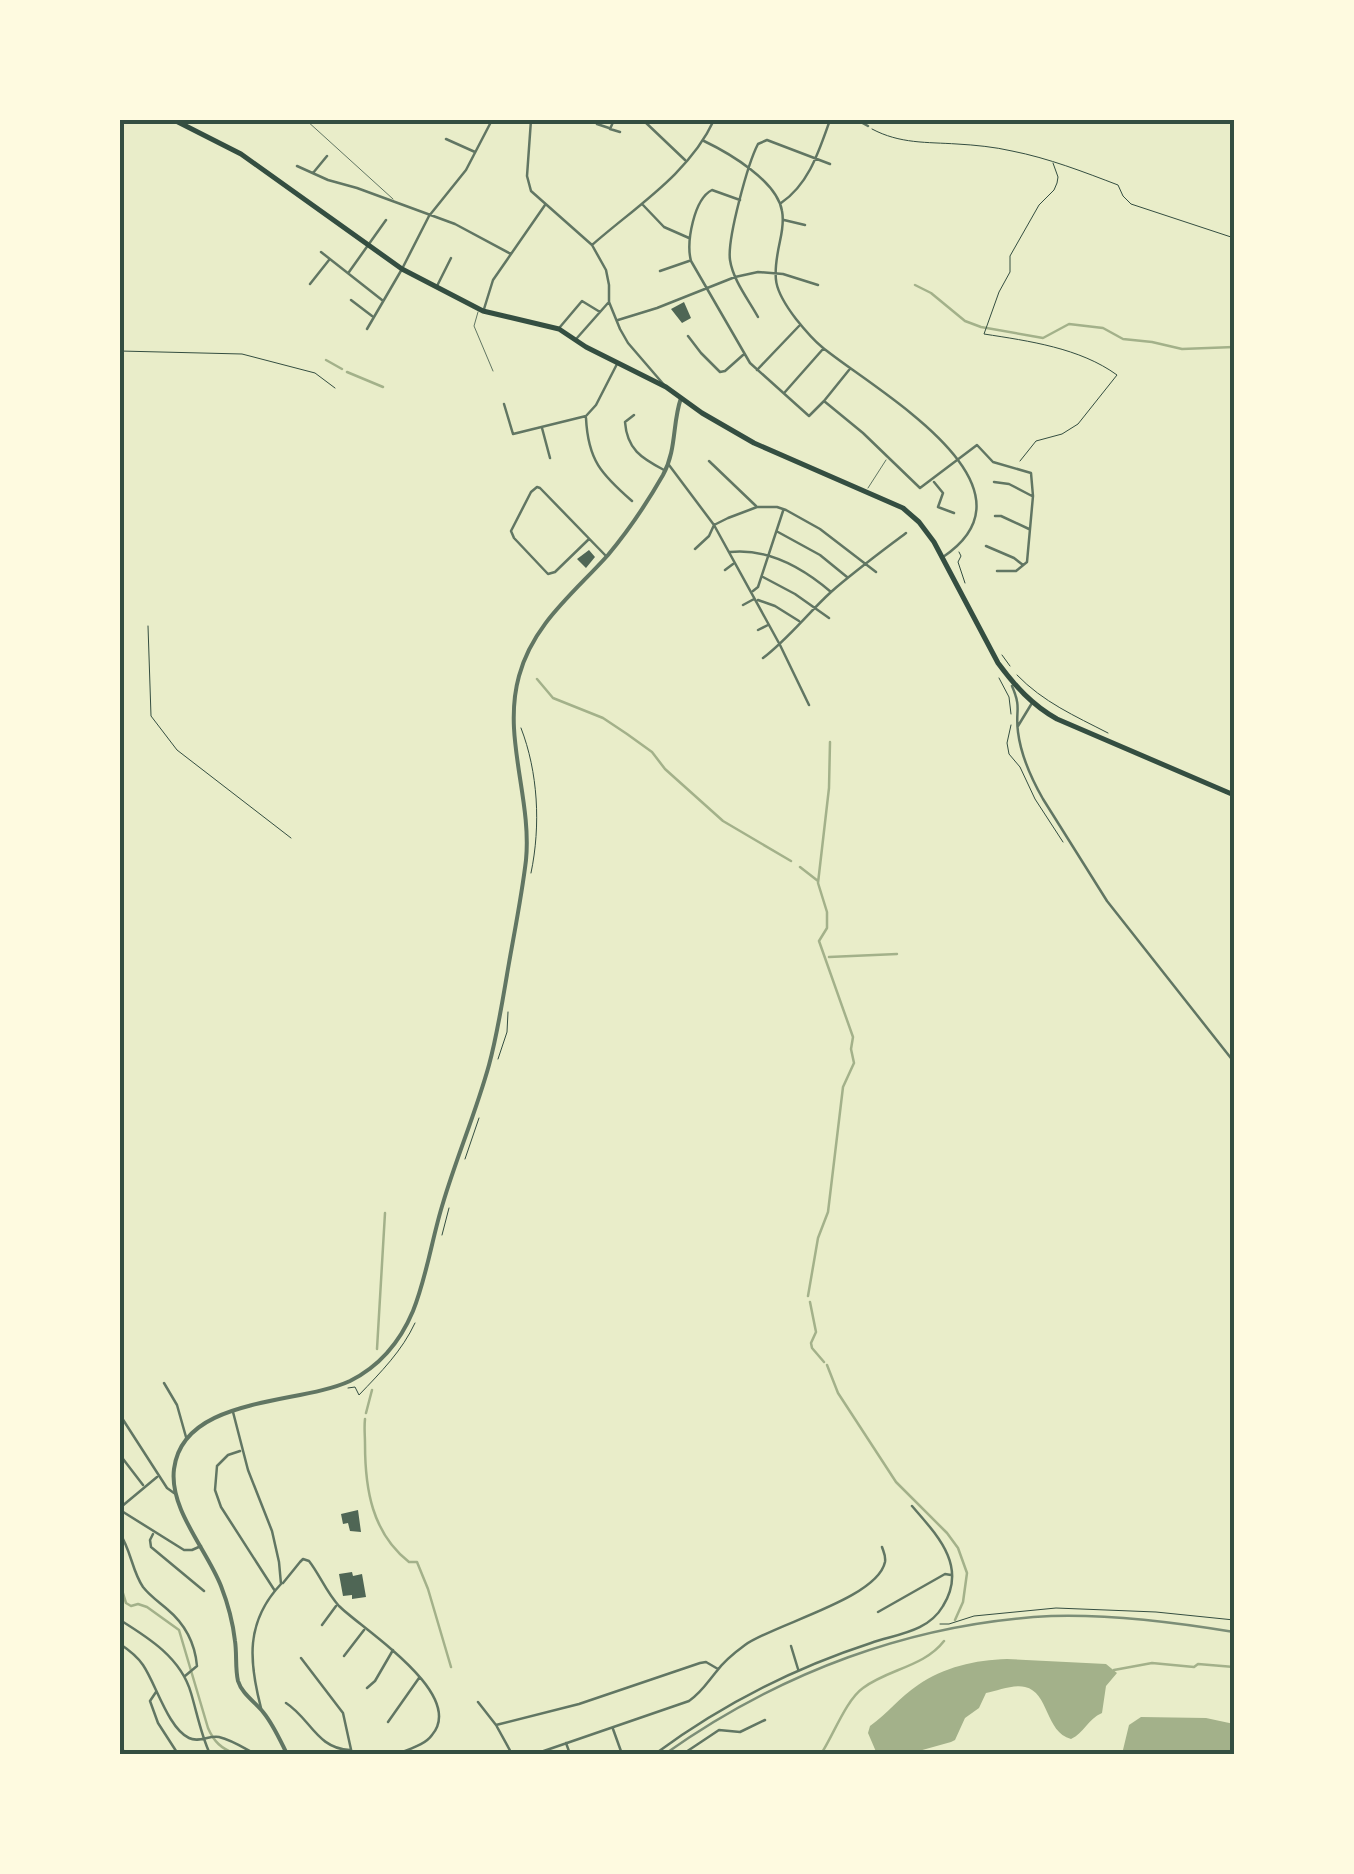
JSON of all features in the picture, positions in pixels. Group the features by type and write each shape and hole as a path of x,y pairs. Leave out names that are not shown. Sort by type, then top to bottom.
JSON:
{"main road":[{"path":"174,120 241,154 402,269 481,310 559,328 666,387 754,443 888,500 926,530 1010,680 1030,701 1066,723 1234,795"}],"street":[{"path":"367,329 429,216 466,170 492,120"},
{"path":"530,120 527,184 592,246 606,270 610,285 608,302 616,321 628,343 666,387"},
{"path":"610,128 614,120"},
{"path":"644,120 686,161"},
{"path":"592,246 686,161 704,141 714,120"},
{"path":"780,204 798,190 816,158 830,120"},
{"path":"857,120 868,126"},
{"path":"597,124 620,132"},
{"path":"446,139 476,152"},
{"path":"758,317 735,276 729,250 748,168 758,144 767,140 830,164"},
{"path":"704,141 728,152 748,168 780,204 782,220 775,283 783,302 800,324 824,348 908,411 959,460 970,476 975,503 971,525 957,547 943,558"},
{"path":"312,174 327,156"},
{"path":"297,166 455,224 511,254"},
{"path":"740,200 712,190 706,192 689,238 691,260 744,354 809,416 850,368"},
{"path":"642,204 664,227 689,238"},
{"path":"481,310 493,280 545,205"},
{"path":"348,273 386,220"},
{"path":"782,220 804,225"},
{"path":"321,252 384,300"},
{"path":"436,287 452,258"},
{"path":"310,284 330,259"},
{"path":"660,271 691,260"},
{"path":"616,321 735,276 758,272 774,272 818,286"},
{"path":"351,300 374,317"},
{"path":"559,328 582,301 600,312"},
{"path":"575,340 608,302"},
{"path":"757,370 800,324"},
{"path":"688,336 720,372 744,354"},
{"path":"783,394 824,348"},
{"path":"504,404 513,434 586,416 618,362"},
{"path":"646,376 650,366"},
{"path":"286,1754 262,1710 239,1683 228,1606 217,1575 182,1512 174,1468 186,1439 210,1419 316,1393 372,1368 398,1339 412,1313 494,1044 522,889 526,814 514,735 514,696 526,655 552,614 634,519 665,470 675,440 681,398"},
{"path":"824,401 916,487 924,488 977,445 993,462 1028,470 1032,474 1033,496 1028,558 1016,571 996,571"},
{"path":"634,414 625,424 630,446 642,458 665,470"},
{"path":"586,416 590,450 598,467 632,501"},
{"path":"542,426 550,458"},
{"path":"709,461 758,507"},
{"path":"668,464 714,525 809,705"},
{"path":"933,481 943,494 938,507 954,514"},
{"path":"994,482 1009,484 1033,496"},
{"path":"589,539 555,572 548,574 510,531 531,492 540,488 606,556"},
{"path":"695,549 714,525 758,507 783,508 876,572"},
{"path":"751,592 761,577 783,508"},
{"path":"994,516 1030,529"},
{"path":"777,532 820,555 848,578"},
{"path":"763,658 831,592 906,533"},
{"path":"986,546 1024,566"},
{"path":"728,552 769,555 808,574 831,592"},
{"path":"725,570 734,563"},
{"path":"761,577 829,618"},
{"path":"743,605 761,600 801,622"},
{"path":"758,630 769,624"},
{"path":"1010,680 1020,706 1020,745 1034,784 1120,918 1234,1062"},
{"path":"1020,706 1030,701"},
{"path":"1017,727 1030,701"},
{"path":"164,1383 176,1405 186,1439"},
{"path":"232,1411 251,1480 266,1512 282,1584"},
{"path":"120,1415 168,1488 176,1494"},
{"path":"242,1450 228,1455 217,1466 215,1490 227,1516 276,1591"},
{"path":"120,1456 144,1486"},
{"path":"160,1476 120,1509 187,1551 202,1546"},
{"path":"655,1754 715,1713 799,1670 919,1628 933,1619 946,1601 951,1562 943,1544 912,1506"},
{"path":"154,1532 151,1546 204,1592"},
{"path":"120,1534 142,1584 185,1628 197,1662 195,1670 186,1675"},
{"path":"535,1754 690,1701 718,1669 754,1639 864,1587 883,1567 882,1547"},
{"path":"262,1710 251,1652 260,1618 276,1591 304,1559 309,1560 337,1604 393,1650 420,1677 434,1700 438,1723 428,1740 398,1754"},
{"path":"279,1562 294,1570"},
{"path":"878,1612 944,1574 952,1575"},
{"path":"322,1625 337,1604"},
{"path":"120,1620 161,1647 186,1675 210,1754"},
{"path":"344,1656 365,1628"},
{"path":"120,1644 139,1659 172,1721 190,1739 217,1736 255,1754"},
{"path":"790,1646 799,1670"},
{"path":"367,1688 393,1650"},
{"path":"286,1703 326,1744 352,1752 343,1713 302,1658"},
{"path":"496,1725 594,1700 700,1663 718,1669"},
{"path":"388,1722 420,1677"},
{"path":"157,1692 150,1701 158,1723 178,1754"},
{"path":"478,1702 512,1754"},
{"path":"682,1754 719,1730 740,1732 765,1720"},
{"path":"612,1728 622,1754"},
{"path":"566,1743 570,1754"},
{"path":"120,1744 125,1754"}],"lane":[{"path":"306,120 394,202"},
{"path":"481,310 474,326 493,372"},
{"path":"865,492 888,457"}],"path":[{"path":"868,126 908,142 1014,151 1118,185 1131,204 1234,238"},
{"path":"1015,467 1036,441 1062,434 1078,424 1117,375 1089,358 984,334 1010,272 1010,256 1038,204 1054,190 1058,177 1052,163"},
{"path":"120,350 242,354 315,373 335,388"},
{"path":"957,547 964,592"},
{"path":"148,626 151,716 178,750 290,838"},
{"path":"998,650 1019,678 1052,704"},
{"path":"996,672 1009,698 1012,723 1007,742 1011,758"},
{"path":"439,1241 446,1224"},
{"path":"356,1387 359,1395"},
{"path":"933,1619 938,1624 949,1624 974,1616 1056,1608 1234,1620"}],"shaded area":[{"path":"1007,1659 1106,1664 1117,1673 1106,1686 1102,1713 1071,1739 1056,1729 1033,1690 1016,1686 986,1693 979,1708 965,1718 951,1742 908,1754 877,1754 868,1733 870,1726 911,1690 949,1669"},
{"path":"1141,1717 1206,1718 1234,1724 1234,1754 1122,1754 1129,1725"}],"building":[{"path":"684,302 691,318 682,323 671,309"},
{"path":"589,550 595,557 586,568 577,559"},
{"path":"358,1510 361,1532 350,1531 341,1514"},
{"path":"352,1572 353,1576 362,1574 366,1597 343,1596 339,1574"}],"waterway":[{"path":"915,285 965,321 981,327 1043,338 1069,324 1103,328 1123,339 1182,349 1234,347"},
{"path":"326,360 342,369"},
{"path":"347,372 383,387"},
{"path":"537,679 553,698 603,718 627,734 652,752 665,769 723,821 791,861"},
{"path":"808,1296 818,1238 828,1212 843,1087 854,1063 853,1037 819,941 827,928 827,912 818,883 830,742"},
{"path":"800,867 818,881"},
{"path":"829,957 897,954"},
{"path":"377,1349 385,1213"},
{"path":"810,1302 816,1332 812,1348 824,1362"},
{"path":"827,1365 838,1393 896,1482 958,1548 967,1573 963,1602 955,1620"},
{"path":"366,1413 372,1390"},
{"path":"365,1419 365,1461 373,1509 396,1550 409,1562 417,1562 451,1667"},
{"path":"120,1584 126,1603 147,1607 179,1630 208,1728 218,1744 235,1754"},
{"path":"821,1754 857,1694 873,1682 926,1657 944,1641"},
{"path":"1114,1670 1152,1663 1234,1667"}],"railway":[{"path":"665,1754 754,1699 800,1677 897,1641 948,1629 1074,1616 1234,1632"}]}
